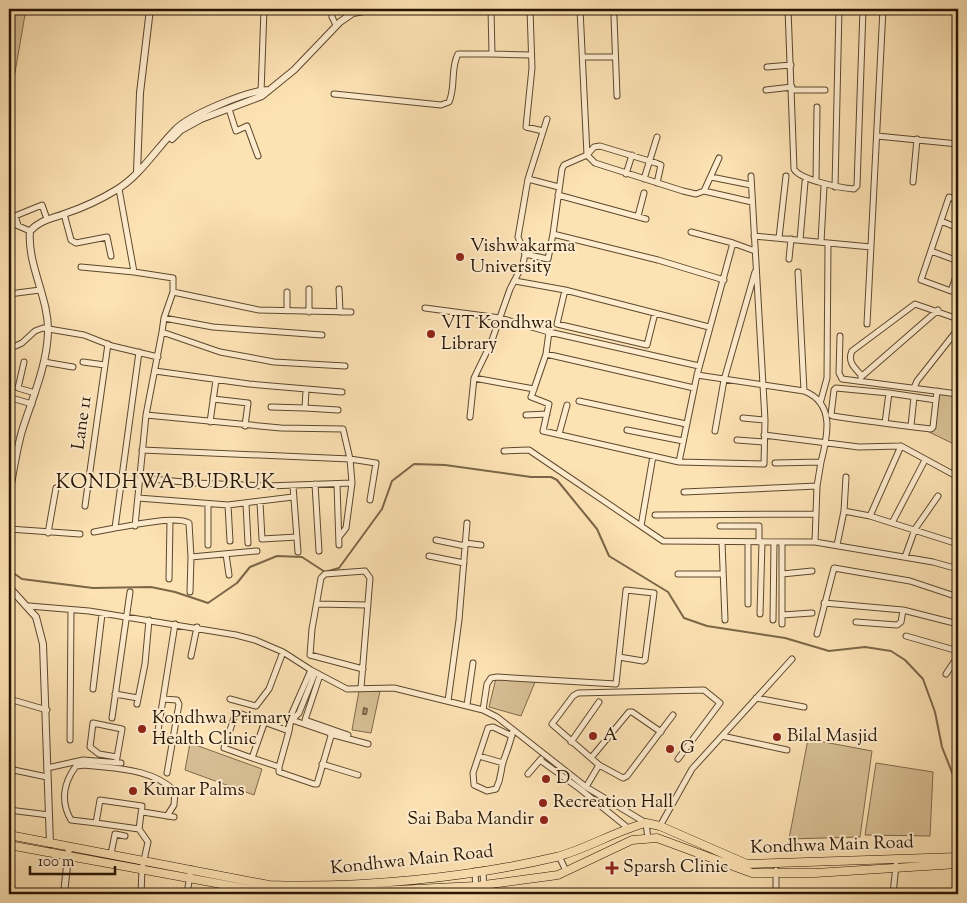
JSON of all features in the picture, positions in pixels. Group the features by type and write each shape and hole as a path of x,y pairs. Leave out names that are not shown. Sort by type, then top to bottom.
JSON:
{"main road":[{"name":"Kondhwa Main Road","path":"9,835 269,885 284,886 436,877 475,872 559,856 628,828 646,823 660,826 737,862 747,864 958,864"},
{"name":"Kondhwa Main Road","path":"317,894 422,892 436,888 480,885 558,875 632,840 657,838 715,862 752,873 776,874 958,857"},
{"path":"9,845 275,894"}],"street":[{"path":"137,172 140,92 150,9"},
{"path":"261,93 264,9"},
{"path":"331,9 336,26"},
{"path":"30,231 47,219 64,214 119,189 175,130 187,120 269,90 294,70 346,17 360,10 374,9"},
{"path":"491,9 492,54"},
{"path":"530,9 531,55 526,127 544,131"},
{"path":"580,9 587,154 595,163 696,194 704,191 752,202"},
{"path":"788,9 794,169 799,175 835,187 854,189 857,186 863,9"},
{"path":"835,187 839,9"},
{"path":"867,324 883,9"},
{"path":"614,17 617,96"},
{"path":"334,94 441,105 449,102 452,96 454,60 458,54 531,55"},
{"path":"582,57 615,57"},
{"path":"767,67 791,65"},
{"path":"766,90 825,90"},
{"path":"158,150 165,147 181,130 201,119 229,109 261,93"},
{"path":"816,180 817,107"},
{"path":"229,109 236,131 247,126 258,156"},
{"path":"470,417 474,378 525,254 518,237 528,179 547,119"},
{"path":"877,136 958,144"},
{"path":"644,179 658,137"},
{"path":"913,182 917,139"},
{"path":"525,254 548,259 564,165 587,154 594,147 600,146 661,165 657,183"},
{"path":"626,174 632,155"},
{"path":"704,191 719,158"},
{"path":"549,332 546,354 531,397 549,404 543,431 679,462 764,464 765,420 751,176"},
{"path":"779,238 786,176"},
{"path":"711,177 751,185"},
{"path":"528,179 560,187"},
{"path":"800,240 805,182"},
{"path":"821,242 824,186"},
{"path":"119,189 134,272"},
{"path":"638,216 644,193"},
{"path":"558,195 646,219"},
{"path":"958,200 949,197 921,280 951,291 958,270"},
{"path":"18,225 15,216 42,205 47,219"},
{"path":"64,214 71,240 76,242 107,237 111,256"},
{"path":"941,221 958,228"},
{"path":"9,222 30,231"},
{"path":"9,495 12,464 44,362 48,330 30,231"},
{"path":"691,232 755,251"},
{"path":"553,234 658,260 724,280"},
{"path":"754,236 871,247"},
{"path":"789,259 791,239"},
{"path":"679,462 699,366 733,244"},
{"path":"820,400 827,378 828,244"},
{"path":"931,251 958,261"},
{"path":"81,267 134,272 172,278 175,281 174,292 164,318 146,415 135,526"},
{"path":"715,431 724,380 756,269"},
{"path":"798,272 804,391"},
{"path":"515,280 565,290 709,327"},
{"path":"309,289 309,312"},
{"path":"339,289 340,312"},
{"path":"9,294 40,290"},
{"path":"565,290 557,324 648,345 655,313"},
{"path":"174,292 259,310 351,312"},
{"path":"287,292 287,311"},
{"path":"862,376 852,365 850,355 852,351 915,304 938,310 958,319"},
{"path":"425,308 500,318 549,332 699,366"},
{"path":"857,381 938,310"},
{"path":"164,318 213,327 322,335"},
{"path":"9,349 22,343 35,331 43,328 77,333 108,344 158,357"},
{"path":"914,388 917,381 958,329"},
{"path":"162,332 220,352 274,362 345,366"},
{"path":"840,336 839,376 842,379 958,394"},
{"name":"Lane 11","path":"85,506 108,344"},
{"path":"115,528 139,352"},
{"path":"546,354 694,388"},
{"path":"24,362 18,388 35,393"},
{"path":"44,362 73,367"},
{"path":"83,362 105,365"},
{"path":"155,371 216,380 342,392"},
{"path":"697,375 804,391 820,400 825,411 826,442 817,486 814,542"},
{"path":"474,378 534,388"},
{"path":"210,422 216,380"},
{"path":"936,400 836,388 832,392 831,415 932,428 936,400 937,392"},
{"path":"305,408 306,390"},
{"path":"885,423 889,393"},
{"path":"911,426 914,397"},
{"path":"14,399 32,404"},
{"path":"213,399 248,403 245,426"},
{"path":"579,401 686,424"},
{"path":"559,434 567,405"},
{"path":"271,407 338,410"},
{"path":"526,415 547,414"},
{"path":"146,415 245,426 343,429 350,459 352,483 346,528 339,537"},
{"path":"743,418 765,420"},
{"path":"627,430 683,441"},
{"path":"737,440 764,439 826,442 859,446 901,446 958,477"},
{"path":"870,516 901,446"},
{"path":"142,450 350,459 376,463 370,500"},
{"path":"504,452 529,450 666,542 814,542 905,557 958,569"},
{"path":"641,526 653,456"},
{"path":"892,523 925,460"},
{"path":"775,463 821,462"},
{"path":"837,545 844,511 846,477"},
{"path":"140,478 195,484 293,486 352,483"},
{"path":"314,484 319,551"},
{"path":"337,484 339,545"},
{"path":"293,486 298,552"},
{"path":"684,492 817,486"},
{"path":"48,533 56,488"},
{"path":"905,557 915,529 938,496"},
{"path":"138,498 228,505 293,498"},
{"path":"260,502 262,539 296,537"},
{"path":"208,504 208,544"},
{"path":"246,504 248,543"},
{"path":"228,505 230,541"},
{"path":"844,511 870,516 915,529 958,544"},
{"path":"655,515 815,514"},
{"path":"94,532 170,521 185,521 189,524 192,557 190,592"},
{"path":"169,579 170,521"},
{"path":"448,701 459,620 467,523"},
{"path":"720,526 759,526 760,614"},
{"path":"9,529 80,534"},
{"path":"436,540 465,545 480,545"},
{"path":"722,542 725,620"},
{"path":"748,542 748,604"},
{"path":"774,542 774,620"},
{"path":"782,542 782,624"},
{"path":"192,557 258,551"},
{"path":"226,554 229,576"},
{"path":"429,556 464,563"},
{"path":"817,634 832,570 838,567 910,581 958,597"},
{"path":"361,688 363,669 370,578 365,570 325,574 321,578 310,655 363,669"},
{"path":"782,574 812,571"},
{"path":"678,574 723,574"},
{"path":"9,587 29,606 41,628 46,666 50,844"},
{"path":"483,710 487,684 491,678 613,686 617,680 619,657 626,590 654,593 645,660 619,657"},
{"path":"112,718 128,617 130,592"},
{"path":"824,603 903,610 958,624"},
{"path":"317,604 368,605"},
{"path":"29,606 197,627 255,640 283,652 315,673 347,689 394,688 483,710 497,717 586,787 646,823 648,839"},
{"path":"70,740 71,610"},
{"path":"856,622 897,625 901,622 903,610"},
{"path":"782,615 812,613"},
{"path":"93,689 102,614"},
{"path":"115,694 138,701 145,664 149,620"},
{"path":"157,738 175,624"},
{"path":"191,656 197,627"},
{"path":"906,636 958,651"},
{"path":"230,699 256,706 269,689 283,652"},
{"path":"946,674 958,656"},
{"path":"660,826 692,769 792,659"},
{"path":"467,705 473,663"},
{"path":"315,673 292,713 290,731 279,767 282,774 316,784 332,733"},
{"path":"315,673 305,720 332,733 348,735"},
{"path":"674,715 623,778 600,765 552,724 573,696 578,693 704,690 720,702 678,759"},
{"path":"756,698 804,707"},
{"path":"9,699 47,710"},
{"path":"163,699 177,700 179,704 167,774"},
{"path":"571,742 599,702"},
{"path":"279,767 224,748 235,713 239,712 290,731"},
{"path":"591,758 629,712 632,712 661,732"},
{"path":"292,720 368,744"},
{"path":"252,758 265,721"},
{"path":"93,723 122,729 118,761 99,754 90,747 93,723"},
{"path":"512,736 490,726 472,782 487,791 496,789 502,778 503,763 512,736 513,730"},
{"path":"722,736 787,750"},
{"path":"528,774 544,755"},
{"path":"479,756 503,763"},
{"path":"47,768 83,760 118,761"},
{"path":"540,760 580,789 628,828"},
{"path":"322,764 358,775"},
{"path":"140,829 71,820 64,802 66,783 76,766 85,765 137,771 159,778 175,791 174,805 166,816"},
{"path":"586,787 600,765"},
{"path":"9,769 48,777"},
{"path":"96,823 100,802 103,798 141,805 140,829 148,842 142,869 140,894"},
{"path":"9,809 49,815"},
{"path":"142,812 174,817"},
{"path":"111,854 114,834 125,836"},
{"path":"64,894 69,847"},
{"path":"559,856 566,871"},
{"path":"893,894 896,864"},
{"path":"776,865 776,894"},
{"path":"187,894 191,869"},
{"path":"476,894 483,870"},
{"path":"475,872 484,894"},
{"path":"436,877 436,888"},
{"path":"422,878 422,892"},
{"path":"284,886 284,894"}],"shaded area":[{"path":"9,9 26,9 9,107"},
{"path":"937,391 958,394 958,446 929,432"},
{"path":"496,678 535,682 521,716 489,707"},
{"path":"359,691 380,691 371,733 352,730"},
{"path":"808,739 872,751 860,837 789,839"},
{"path":"190,743 262,769 254,795 185,770"},
{"path":"876,763 933,772 930,836 865,835"}],"waterway":[{"path":"9,570 22,579 93,588 151,587 175,592 208,603 237,583 250,567 277,556 302,557 325,572 339,568 382,509 392,481 414,464 445,465 531,477 551,477 557,480 597,529 609,556 668,592 684,618 707,626 785,638 829,651 865,647 891,651 905,660 923,679 935,712 942,747 953,775 958,780"},
{"path":"364,708 367,709 366,714 363,714 364,708"}],"place":[{"name":"Vishwakarma University","path":"460,257"},
{"name":"VIT Kondhwa Library","path":"431,334"},
{"name":"Kondhwa Primary Health Clinic","path":"142,729"},
{"name":"A","path":"593,736"},
{"name":"Bilal Masjid","path":"777,737"},
{"name":"G","path":"670,749"},
{"name":"D","path":"546,779"},
{"name":"Kumar Palms","path":"133,791"},
{"name":"Recreation Hall","path":"543,803"},
{"name":"Sai Baba Mandir","path":"544,820"},
{"name":"Sparsh Clinic","path":"612,868"}],"district":[{"name":"KONDHWA BUDRUK","path":"166,483"}]}
